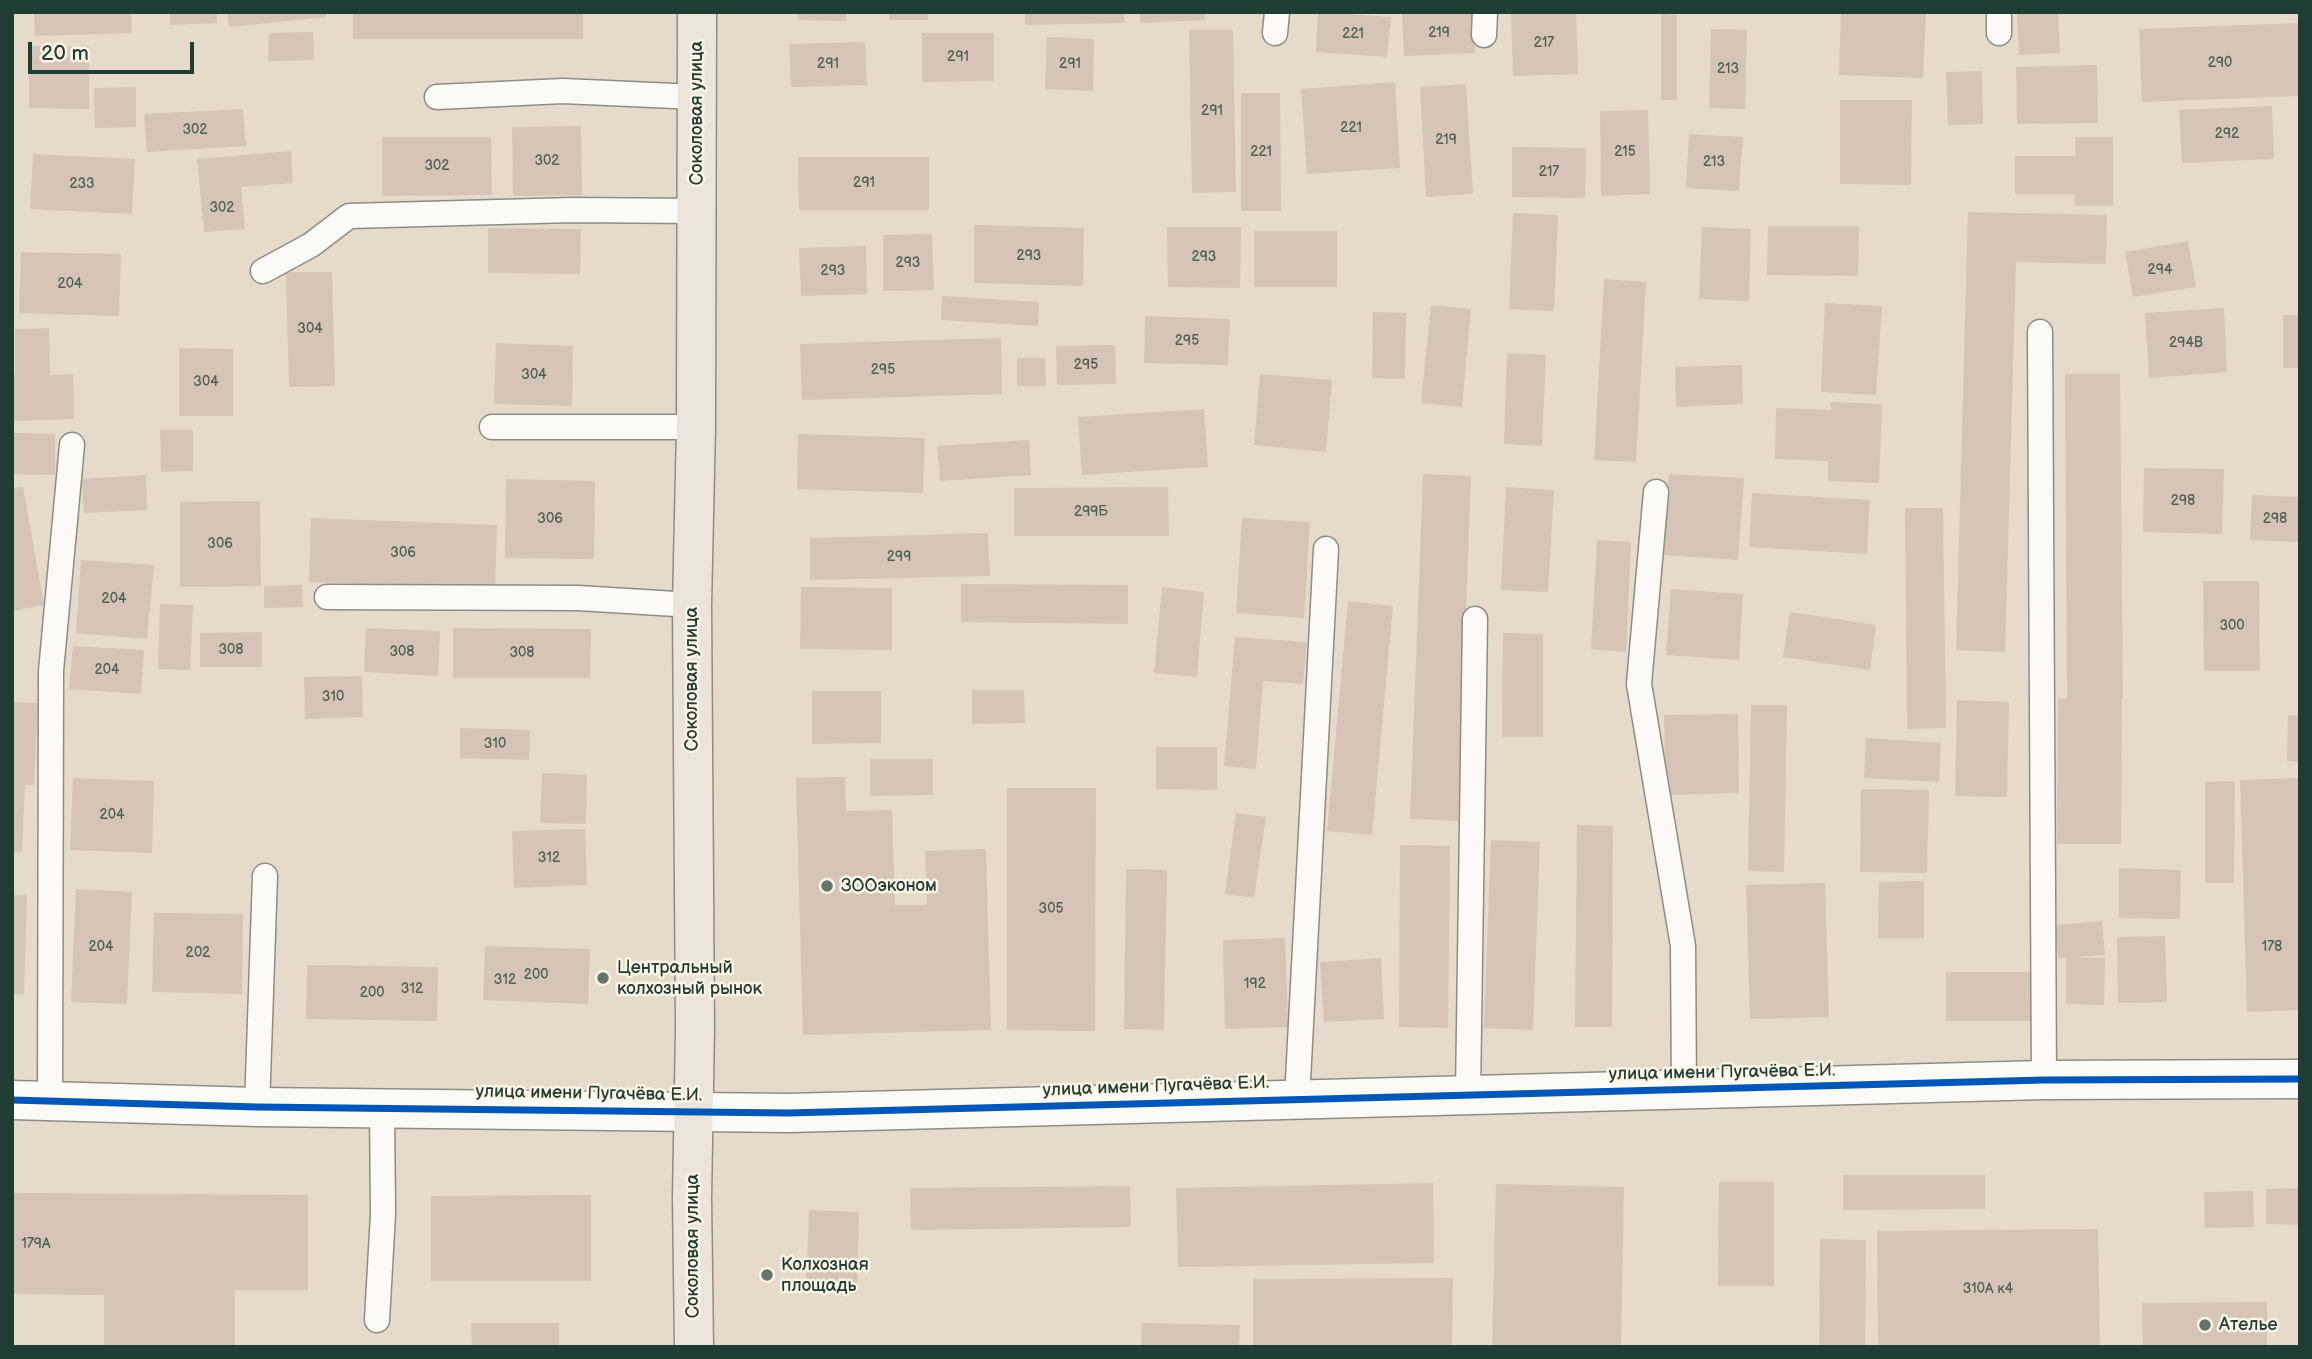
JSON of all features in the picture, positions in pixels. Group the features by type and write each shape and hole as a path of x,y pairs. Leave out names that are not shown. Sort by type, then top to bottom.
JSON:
{"main road":[{"name":"Соколовая улица","path":"694,1347 692,605 696,427 697,12"}],"street":[{"name":"улица имени Пугачёва Е.И.","path":"12,1100 257,1107 788,1113 2044,1080 2300,1079"}],"lane":[{"path":"437,97 563,91 697,97"},
{"path":"263,271 312,245 349,216 573,210 696,211"},
{"path":"2040,332 2044,1080"},
{"path":"492,427 696,427"},
{"path":"50,1102 51,671 72,445"},
{"path":"1656,492 1639,684 1683,946 1684,1090"},
{"path":"1297,1098 1326,549"},
{"path":"327,597 578,598 692,605"},
{"path":"1468,1094 1475,619"},
{"path":"257,1107 265,876"},
{"path":"377,1320 383,1214 382,1107"}],"building":[{"path":"34,12 131,12 132,33 35,36"},
{"path":"170,12 217,12 217,23 170,25"},
{"path":"227,12 326,12 326,17 229,27"},
{"path":"353,12 583,12 583,39 353,39"},
{"path":"798,12 846,12 846,21 798,20"},
{"path":"889,12 928,12 928,20 889,20"},
{"path":"1025,12 1124,12 1125,23 1025,25"},
{"path":"1140,12 1204,12 1205,20 1140,23"},
{"path":"1318,12 1391,17 1387,57 1316,52"},
{"path":"1402,12 1474,12 1475,53 1404,56"},
{"path":"1511,12 1576,12 1578,74 1513,76"},
{"path":"1841,12 1926,12 1923,78 1839,75"},
{"path":"2017,12 2058,12 2060,53 2019,55"},
{"path":"1661,14 1677,15 1677,100 1661,100"},
{"path":"2300,23 2300,96 2142,102 2139,29"},
{"path":"1711,29 1747,30 1745,109 1709,108"},
{"path":"1189,30 1233,30 1236,192 1192,193"},
{"path":"313,32 314,60 268,61 269,33"},
{"path":"922,33 994,33 994,81 922,82"},
{"path":"1047,37 1094,39 1093,91 1045,89"},
{"path":"865,42 867,85 791,87 789,44"},
{"path":"29,46 89,47 89,109 29,108"},
{"path":"2097,65 2098,123 2017,124 2016,67"},
{"path":"1982,71 1983,124 1948,125 1946,72"},
{"path":"1395,82 1400,168 1307,174 1301,89"},
{"path":"1466,84 1473,194 1426,197 1420,87"},
{"path":"136,87 136,127 95,128 94,88"},
{"path":"1241,93 1280,93 1281,211 1241,211"},
{"path":"1840,100 1912,100 1911,185 1840,184"},
{"path":"2272,106 2274,159 2182,163 2179,110"},
{"path":"243,109 246,146 147,152 144,114"},
{"path":"1648,110 1650,194 1601,196 1600,111"},
{"path":"581,126 582,195 513,196 512,127"},
{"path":"1689,134 1743,137 1739,191 1686,188"},
{"path":"382,137 491,137 492,195 382,196"},
{"path":"2075,137 2113,137 2113,206 2074,206 2075,194 2015,194 2015,156 2075,156"},
{"path":"1512,147 1586,148 1585,198 1512,197"},
{"path":"291,151 293,183 241,187 245,229 204,232 197,159"},
{"path":"33,154 135,159 132,214 30,209"},
{"path":"798,157 929,157 929,210 799,210"},
{"path":"1968,212 2107,215 2106,264 2016,262 2005,652 1956,650"},
{"path":"1513,213 1558,215 1554,311 1509,309"},
{"path":"974,225 1084,228 1083,286 974,283"},
{"path":"1768,226 1859,226 1858,276 1767,275"},
{"path":"1167,227 1241,227 1240,288 1168,287"},
{"path":"1702,227 1751,229 1749,301 1699,299"},
{"path":"488,228 581,229 580,274 488,273"},
{"path":"1254,231 1337,231 1337,287 1254,287"},
{"path":"932,234 934,290 883,291 883,235"},
{"path":"2188,241 2196,287 2133,297 2125,252"},
{"path":"866,246 867,294 801,296 799,248"},
{"path":"21,252 121,254 119,316 19,313"},
{"path":"286,272 332,272 335,386 289,387"},
{"path":"1604,279 1646,282 1636,462 1594,460"},
{"path":"942,296 1039,302 1038,326 941,320"},
{"path":"1825,303 1882,306 1876,395 1821,392"},
{"path":"1431,305 1471,309 1462,407 1421,403"},
{"path":"2224,308 2227,372 2149,378 2145,313"},
{"path":"1373,312 1406,313 1405,379 1372,378"},
{"path":"2283,315 2300,315 2300,368 2283,368"},
{"path":"1145,316 1230,319 1228,365 1144,363"},
{"path":"49,328 50,375 73,374 74,419 12,421 15,329"},
{"path":"1001,338 1002,394 802,400 800,344"},
{"path":"496,343 573,346 572,406 494,404"},
{"path":"1115,345 1116,384 1057,385 1056,346"},
{"path":"179,348 233,349 233,416 179,416"},
{"path":"1507,353 1546,355 1542,446 1504,444"},
{"path":"1017,358 1045,358 1046,386 1017,386"},
{"path":"1742,365 1743,404 1676,407 1675,367"},
{"path":"1260,374 1332,380 1326,452 1254,445"},
{"path":"2065,374 2120,374 2123,698 2121,844 2057,844 2058,698 2067,699"},
{"path":"1830,402 1882,404 1879,483 1828,481 1828,461 1775,459 1776,408 1831,410"},
{"path":"1204,409 1208,467 1082,475 1078,417"},
{"path":"160,430 193,430 193,471 161,472"},
{"path":"12,433 55,434 55,475 12,474"},
{"path":"798,434 925,438 923,493 797,489"},
{"path":"1029,440 1031,475 940,481 937,446"},
{"path":"2144,468 2224,469 2222,534 2143,532"},
{"path":"1423,474 1471,476 1458,821 1410,819"},
{"path":"1669,474 1744,478 1738,560 1664,555"},
{"path":"146,475 147,510 84,513 82,479"},
{"path":"506,479 595,481 594,559 505,558"},
{"path":"23,487 44,605 12,611 12,488"},
{"path":"1168,487 1169,536 1014,536 1014,488"},
{"path":"1506,487 1554,490 1548,592 1501,590"},
{"path":"1752,493 1870,500 1867,554 1749,547"},
{"path":"2252,495 2300,497 2300,542 2250,540"},
{"path":"260,501 261,586 180,587 180,502"},
{"path":"1905,508 1943,508 1946,728 1907,729"},
{"path":"311,518 497,525 495,589 309,582"},
{"path":"1242,518 1310,522 1304,618 1236,613"},
{"path":"988,533 990,576 810,580 810,538"},
{"path":"1597,540 1631,542 1626,652 1591,649"},
{"path":"81,560 154,565 147,639 76,633"},
{"path":"2203,581 2259,581 2260,671 2204,671"},
{"path":"961,584 1128,585 1128,624 961,622"},
{"path":"302,585 303,607 264,608 264,586"},
{"path":"801,587 892,588 892,650 800,649"},
{"path":"1162,587 1204,592 1197,677 1154,673"},
{"path":"1671,589 1743,594 1739,660 1666,655"},
{"path":"1348,601 1393,606 1372,835 1327,831"},
{"path":"160,604 193,605 190,670 158,669"},
{"path":"1790,612 1876,625 1870,670 1783,657"},
{"path":"366,628 440,631 438,676 364,672"},
{"path":"453,628 591,629 590,678 453,678"},
{"path":"262,632 262,667 200,667 200,633"},
{"path":"1503,633 1543,634 1543,737 1502,737"},
{"path":"1235,637 1307,642 1303,684 1263,681 1256,769 1224,766"},
{"path":"73,646 144,650 141,694 69,689"},
{"path":"362,676 363,717 305,719 304,677"},
{"path":"972,690 1024,690 1025,723 972,724"},
{"path":"812,691 881,691 881,743 812,744"},
{"path":"1957,700 2009,702 2007,797 1955,796"},
{"path":"12,702 38,703 34,785 25,785 22,852 12,852"},
{"path":"1751,705 1787,705 1784,872 1748,871"},
{"path":"1738,714 1739,793 1666,795 1664,715"},
{"path":"2288,715 2300,716 2300,762 2287,761"},
{"path":"460,728 530,730 529,760 460,758"},
{"path":"1866,738 1941,743 1939,782 1864,778"},
{"path":"1156,747 1217,747 1217,790 1156,789"},
{"path":"870,759 933,759 933,795 870,796"},
{"path":"542,773 587,775 586,824 540,823"},
{"path":"845,777 846,811 892,810 895,905 927,905 925,851 986,849 991,1030 803,1035 796,778"},
{"path":"73,778 154,781 152,853 70,850"},
{"path":"2300,778 2300,1010 2247,1012 2240,780"},
{"path":"2235,781 2234,883 2205,883 2205,782"},
{"path":"1007,788 1096,788 1095,1031 1007,1030"},
{"path":"1861,789 1929,790 1927,873 1860,872"},
{"path":"1236,813 1266,817 1254,898 1225,894"},
{"path":"1577,825 1613,826 1612,1027 1575,1027"},
{"path":"585,829 587,885 514,888 512,831"},
{"path":"1491,840 1540,842 1533,1030 1484,1028"},
{"path":"1400,845 1450,846 1448,1028 1399,1027"},
{"path":"2119,868 2181,870 2180,919 2119,918"},
{"path":"1126,869 1167,870 1164,1030 1124,1029"},
{"path":"1924,881 1924,938 1878,938 1879,882"},
{"path":"1825,883 1829,1017 1750,1019 1746,885"},
{"path":"76,889 132,892 127,1004 71,1002"},
{"path":"12,895 27,895 24,994 12,994"},
{"path":"154,913 243,914 242,994 152,992"},
{"path":"2102,921 2105,955 2072,957 2105,958 2104,1005 2066,1004 2066,958 2058,958 2055,925"},
{"path":"2165,936 2167,1002 2118,1003 2117,937"},
{"path":"1285,938 1288,1027 1225,1029 1223,940"},
{"path":"485,946 590,949 588,1004 483,1000"},
{"path":"1381,958 1384,1019 1324,1022 1320,962"},
{"path":"307,965 438,967 437,1021 306,1019"},
{"path":"1946,972 2032,972 2032,1021 1946,1021"},
{"path":"1843,1175 1985,1175 1985,1209 1843,1210"},
{"path":"1719,1182 1774,1182 1774,1286 1718,1286"},
{"path":"1433,1183 1434,1263 1178,1267 1176,1188"},
{"path":"1496,1184 1624,1187 1621,1347 1492,1347"},
{"path":"1130,1186 1131,1227 911,1230 910,1188"},
{"path":"2300,1188 2300,1225 2266,1224 2266,1189"},
{"path":"2253,1191 2254,1227 2205,1228 2204,1192"},
{"path":"12,1193 308,1195 308,1290 235,1290 235,1347 104,1347 104,1295 12,1294"},
{"path":"591,1195 591,1281 431,1281 431,1196"},
{"path":"809,1210 859,1212 857,1294 806,1293"},
{"path":"2098,1229 2100,1347 1878,1347 1877,1231"},
{"path":"1820,1239 1866,1240 1865,1347 1819,1347"},
{"path":"1453,1278 1452,1347 1253,1347 1253,1279"},
{"name":"Ателье","path":"2267,1302 2267,1347 2143,1347 2142,1303"},
{"path":"471,1323 559,1323 559,1347 472,1347"},
{"path":"1142,1323 1240,1325 1239,1347 1141,1347"}],"cycle path":[{"path":"12,1100 257,1107 788,1113 2044,1080 2300,1079"}],"place":[{"name":"ЗООэконом","path":"827,886"},
{"name":"Центральный колхозный рынок","path":"603,978"},
{"name":"Колхозная площадь","path":"767,1275"},
{"name":"Ателье","path":"2205,1325"}]}
